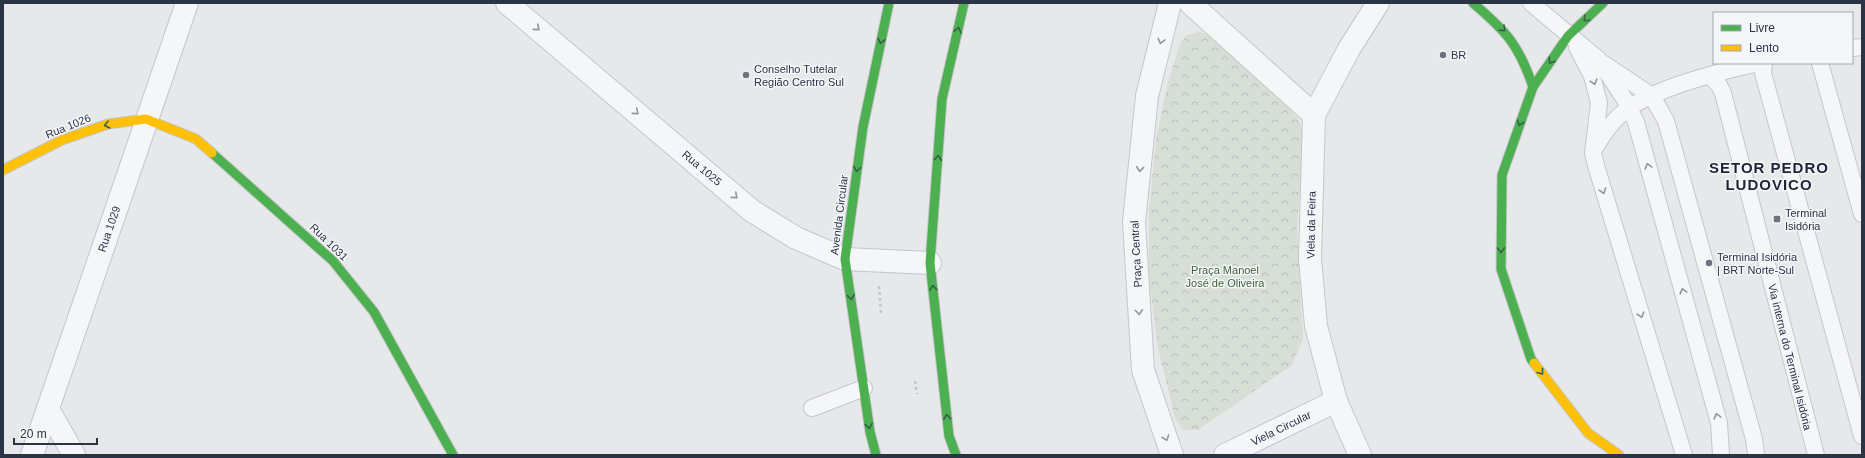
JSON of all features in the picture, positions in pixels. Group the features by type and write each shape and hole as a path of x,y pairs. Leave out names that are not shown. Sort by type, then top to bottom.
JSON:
{"main road":[{"name":"Avenida Circular","path":"876,455 870,432 845,259 863,127 889,3"},
{"path":"956,455 950,436 930,263 942,99 964,3"},
{"path":"1473,3 1505,30 1516,44 1525,61 1533,87"},
{"path":"1603,3 1568,36 1533,87 1502,175 1501,269 1531,358 1588,433 1619,455"},
{"name":"Rua 1026","path":"3,170 62,140 108,124 146,120"},
{"name":"Rua 1031","path":"146,120 196,139 334,261 374,312 453,455"}],"street":[{"name":"Rua 1029","path":"32,455 187,3"},
{"name":"Rua 1025","path":"507,3 752,211 796,238 845,259 930,263"},
{"name":"Praça Central","path":"1170,3 1147,96 1134,222 1143,370 1172,455"},
{"path":"1190,3 1314,115"},
{"name":"Viela da Feira","path":"1360,455 1336,402 1316,326 1310,259 1314,115 1349,49 1378,3"},
{"name":"Viela Circular","path":"1225,455 1336,402"},
{"path":"48,409 74,455"}],"lane":[{"path":"1531,3 1568,36 1599,60 1638,85 1659,94"},
{"path":"1568,36 1582,55 1589,68 1599,103 1593,153 1684,455"},
{"path":"1599,60 1636,122 1719,423 1721,455"},
{"path":"1593,153 1604,132 1629,108 1659,94 1710,76 1756,64"},
{"path":"1764,64 1763,73 1862,436"},
{"path":"1820,64 1862,214"},
{"name":"Via interna do Terminal Isidória","path":"1710,76 1719,85 1723,93 1816,455"},
{"path":"1659,94 1658,103 1666,122 1754,439 1756,455"},
{"path":"812,408 864,388"}],"path":[{"path":"877,260 881,320"}],"green space":[{"name":"Praça Manoel José de Oliveira","path":"1200,32 1211,36 1287,107 1298,119 1304,133 1297,228 1303,339 1292,365 1198,430 1183,430 1175,418 1158,348 1149,278 1149,209 1156,140 1167,86 1180,44 1187,35"}],"traffic: fast":[{"path":"876,455 870,432 845,259 863,127 889,3"},
{"path":"956,455 949,436 930,263 942,99 964,3"},
{"path":"1473,3 1503,31 1517,49 1528,72 1533,87"},
{"path":"1534,363 1531,359 1501,269 1502,175 1533,87 1568,36 1603,3"},
{"path":"212,153 333,261 374,312 453,455"}],"traffic: slow":[{"path":"3,170 62,140 108,124 146,119 196,139 212,153"},
{"path":"1534,363 1588,433 1619,455"}],"place":[{"name":"BR","path":"1443,55"},
{"name":"Conselho Tutelar Região Centro Sul","path":"746,75"},
{"name":"Terminal Isidória","path":"1777,219"},
{"name":"Terminal Isidória | BRT Norte-Sul","path":"1709,263"}],"district":[{"name":"SETOR PEDRO LUDOVICO","path":"1769,176"}]}
